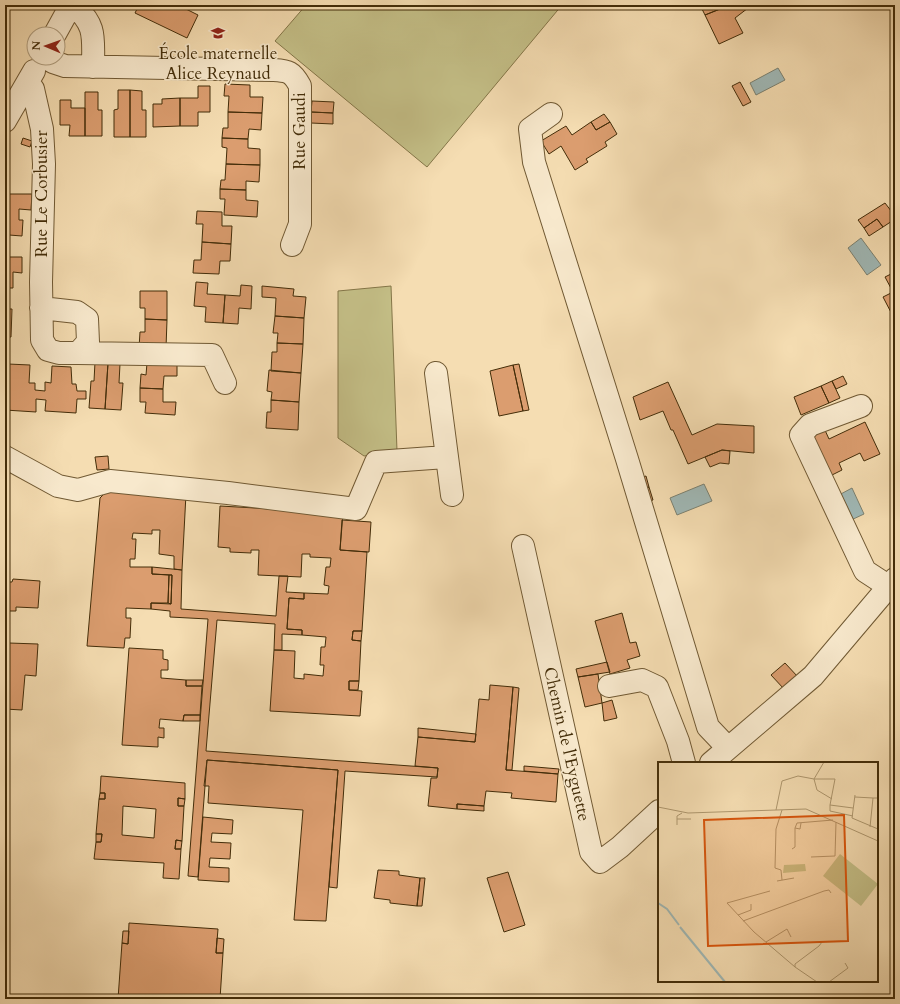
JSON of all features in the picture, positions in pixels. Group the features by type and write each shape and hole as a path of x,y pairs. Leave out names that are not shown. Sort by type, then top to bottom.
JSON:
{"street":[{"path":"60,26 72,5 88,20 92,30 93,67"},
{"path":"5,121 38,66"},
{"name":"Rue Gaudi","path":"65,66 273,70 289,72 296,77 300,86 300,224 292,244"},
{"name":"Rue Le Corbusier","path":"28,83 33,89 42,129 44,164 41,308 42,340 48,350 59,353 212,355 225,383"},
{"path":"551,114 530,129 534,162 708,727 728,748"},
{"path":"41,308 77,312 88,319 88,342 78,353"},
{"path":"436,373 452,495"},
{"path":"712,762 813,676 891,582 865,571 801,435 810,425 861,406"},
{"path":"5,457 58,486 78,490 110,480 356,509 376,462 446,457"},
{"name":"Chemin de l'Eyguette","path":"523,546 591,852 600,862 620,847 658,812"},
{"path":"610,686 642,680 657,687 678,741 684,762"}],"shaded area":[{"path":"306,5 562,5 427,167 275,41"},
{"path":"391,286 397,451 364,456 338,438 338,291"}],"water":[{"path":"778,68 785,80 756,95 750,83"},
{"path":"861,238 881,265 867,275 848,248"},
{"path":"704,484 712,501 677,515 670,498"},
{"path":"852,488 864,514 849,521 839,495"}],"building":[{"path":"139,5 178,5 198,15 187,38 135,13"},
{"path":"706,5 730,5 705,15 701,7"},
{"path":"730,5 752,5 735,18 743,33 719,44 705,15"},
{"path":"740,82 751,102 743,106 732,86"},
{"path":"225,84 250,85 250,97 263,97 262,113 228,112 229,96 224,96"},
{"path":"198,86 210,86 210,112 198,112 198,126 180,126 180,98 198,98"},
{"path":"118,90 130,90 130,137 114,137 114,110 118,109"},
{"path":"130,90 142,91 142,110 146,110 146,137 130,137"},
{"path":"85,92 98,92 98,110 102,110 102,136 85,136"},
{"path":"180,98 180,126 153,127 153,104 162,104 162,99"},
{"path":"60,100 71,100 71,108 85,108 85,136 69,136 70,125 60,125"},
{"path":"312,101 334,102 333,113 311,112"},
{"path":"228,112 262,113 261,130 249,129 248,139 222,138 223,128 228,128"},
{"path":"311,112 333,113 333,124 311,123"},
{"path":"604,114 610,122 596,130 591,122"},
{"path":"591,122 596,130 610,122 617,134 605,142 607,146 586,159 588,162 575,170 561,146 549,154 541,141 566,126 572,135"},
{"path":"23,138 32,141 30,147 21,144"},
{"path":"222,138 248,139 248,148 260,149 260,165 226,164 227,148 222,147"},
{"path":"226,164 260,165 259,182 246,181 246,190 220,189 221,180 225,180"},
{"path":"220,189 246,190 246,200 258,201 257,217 224,215 225,199 220,199"},
{"path":"5,194 32,194 31,210 19,209 19,220 23,220 22,236 9,235 8,257 22,257 22,273 13,272 13,288 5,288"},
{"path":"885,203 895,216 895,219 883,227 877,219 864,228 858,220"},
{"path":"197,211 222,212 222,226 232,226 231,244 202,242 203,224 196,224"},
{"path":"877,219 883,227 869,236 864,228"},
{"path":"202,242 231,244 230,261 220,261 219,274 193,273 194,260 201,260"},
{"path":"895,272 895,320 883,297 893,292 885,277"},
{"path":"196,282 208,283 207,294 225,295 223,323 205,322 206,307 194,306"},
{"path":"241,285 252,286 251,309 239,308 238,324 223,323 225,295 240,296"},
{"path":"262,286 294,289 293,296 306,297 304,318 275,316 276,298 262,297"},
{"path":"140,291 167,291 167,320 145,319 145,308 140,308"},
{"path":"5,309 12,309 11,337 5,337"},
{"path":"275,316 304,318 303,344 277,343 278,333 273,333"},
{"path":"145,319 167,320 166,348 139,348 140,332 145,332"},
{"path":"277,343 303,344 301,373 271,371 272,352 277,352"},
{"path":"95,362 108,363 105,409 89,408 91,381 94,381"},
{"path":"108,363 120,364 119,383 123,383 121,410 105,409"},
{"path":"147,363 177,364 177,376 164,376 163,389 140,388 141,374 146,375"},
{"path":"8,364 30,365 29,383 35,383 35,390 45,391 45,382 51,383 52,366 71,367 72,384 76,384 77,391 86,391 86,399 77,399 76,413 45,411 46,400 36,399 36,412 5,410 5,383 7,383"},
{"path":"519,364 529,410 523,411 513,365"},
{"path":"513,365 523,411 499,416 490,371"},
{"path":"269,370 301,373 299,402 271,400 272,392 267,391"},
{"path":"843,376 847,384 836,389 832,381"},
{"path":"832,381 840,398 829,403 821,386"},
{"path":"668,382 692,435 717,424 754,426 754,453 722,450 688,464 663,411 640,420 633,397"},
{"path":"821,386 829,403 801,415 794,397"},
{"path":"140,388 163,389 163,402 176,402 175,415 145,413 146,402 140,402"},
{"path":"271,400 299,402 298,430 266,428 267,412 271,412"},
{"path":"865,422 880,454 864,461 860,453 839,463 842,470 826,478 807,436 824,428 829,439"},
{"path":"722,450 730,451 729,464 720,463 710,467 705,457"},
{"path":"108,456 109,469 97,470 95,457"},
{"path":"646,476 649,487 639,490 636,479"},
{"path":"649,487 653,500 643,503 639,490"},
{"path":"109,489 186,494 182,570 174,569 174,556 159,554 160,530 152,530 152,534 133,533 132,539 136,539 135,559 130,559 130,567 152,567 152,574 169,575 168,603 151,603 151,609 126,608 126,618 131,618 130,638 125,638 124,648 87,646 100,498"},
{"path":"220,506 343,513 340,550 367,552 362,631 353,631 352,640 361,641 359,681 349,681 349,690 362,691 360,716 270,711 274,650 295,651 294,678 304,679 304,674 323,676 324,665 320,665 321,647 325,647 326,637 302,635 302,630 287,629 289,598 304,599 304,593 328,594 329,586 324,585 326,567 330,567 331,558 310,557 310,554 302,554 301,577 258,575 259,550 251,550 251,553 230,552 230,548 218,547"},
{"path":"342,520 371,522 369,552 340,550"},
{"path":"152,567 182,570 181,609 276,616 279,576 288,576 286,592 304,593 304,599 289,598 287,629 302,630 302,635 282,634 282,650 274,650 275,624 217,620 206,751 438,768 437,777 345,771 337,888 329,887 338,770 207,760 198,877 188,876 208,619 170,617 170,611 151,609 151,603 171,604 172,575 152,574"},
{"path":"169,575 172,575 171,604 168,603"},
{"path":"13,579 40,581 38,608 16,607 16,611 5,611 5,582 12,582"},
{"path":"622,613 630,643 636,642 640,656 627,660 630,668 610,674 595,621"},
{"path":"353,631 362,631 361,641 352,640"},
{"path":"9,643 38,644 36,676 25,675 22,710 5,709 5,672 9,673"},
{"path":"129,648 163,650 163,659 168,660 168,670 161,670 161,678 186,680 186,686 202,686 200,715 184,715 183,721 160,719 159,728 164,728 164,738 158,737 158,747 122,745"},
{"path":"607,662 610,672 578,677 576,669"},
{"path":"785,663 798,677 784,689 771,675"},
{"path":"598,674 602,703 585,707 578,677"},
{"path":"186,680 203,680 202,686 186,686"},
{"path":"349,681 359,681 358,690 349,690"},
{"path":"490,685 513,687 506,770 558,774 556,802 511,798 512,793 486,791 484,806 457,804 457,809 428,806 431,778 437,778 438,768 415,766 418,737 475,742 479,699 489,700"},
{"path":"513,687 519,688 512,770 506,770"},
{"path":"612,700 617,718 604,721 602,703"},
{"path":"184,715 200,715 200,721 183,721"},
{"path":"418,728 476,734 475,742 418,737"},
{"path":"207,760 338,770 326,921 294,920 303,810 208,803 209,786 204,786"},
{"path":"524,766 559,769 558,774 524,771"},
{"path":"101,776 185,783 185,799 178,798 178,806 184,806 182,841 176,840 175,849 181,849 179,879 163,878 164,863 94,859 96,842 101,842 102,834 96,834 99,799 105,799 105,793 100,793","holes":["123,806 156,809 154,838 122,835"]},
{"path":"100,793 105,793 105,799 99,799"},
{"path":"178,798 185,799 184,806 178,806"},
{"path":"457,804 484,806 484,811 457,809"},
{"path":"203,817 233,820 232,834 212,833 211,842 231,843 230,859 210,858 209,867 229,868 229,882 198,880"},
{"path":"5,819 9,819 5,866"},
{"path":"96,834 102,834 101,842 96,842"},
{"path":"176,840 182,841 181,849 175,849"},
{"path":"378,870 399,871 399,875 420,878 417,906 390,903 390,900 374,898"},
{"path":"508,872 525,925 504,932 487,878"},
{"path":"420,878 425,878 422,906 417,906"},
{"path":"129,923 218,929 216,953 223,953 220,999 118,999 122,943 128,944"},
{"path":"123,931 129,931 128,944 122,943"},
{"path":"217,938 224,939 223,953 216,953"}],"place":[{"name":"École maternelle Alice Reynaud","path":"218,33"}]}
